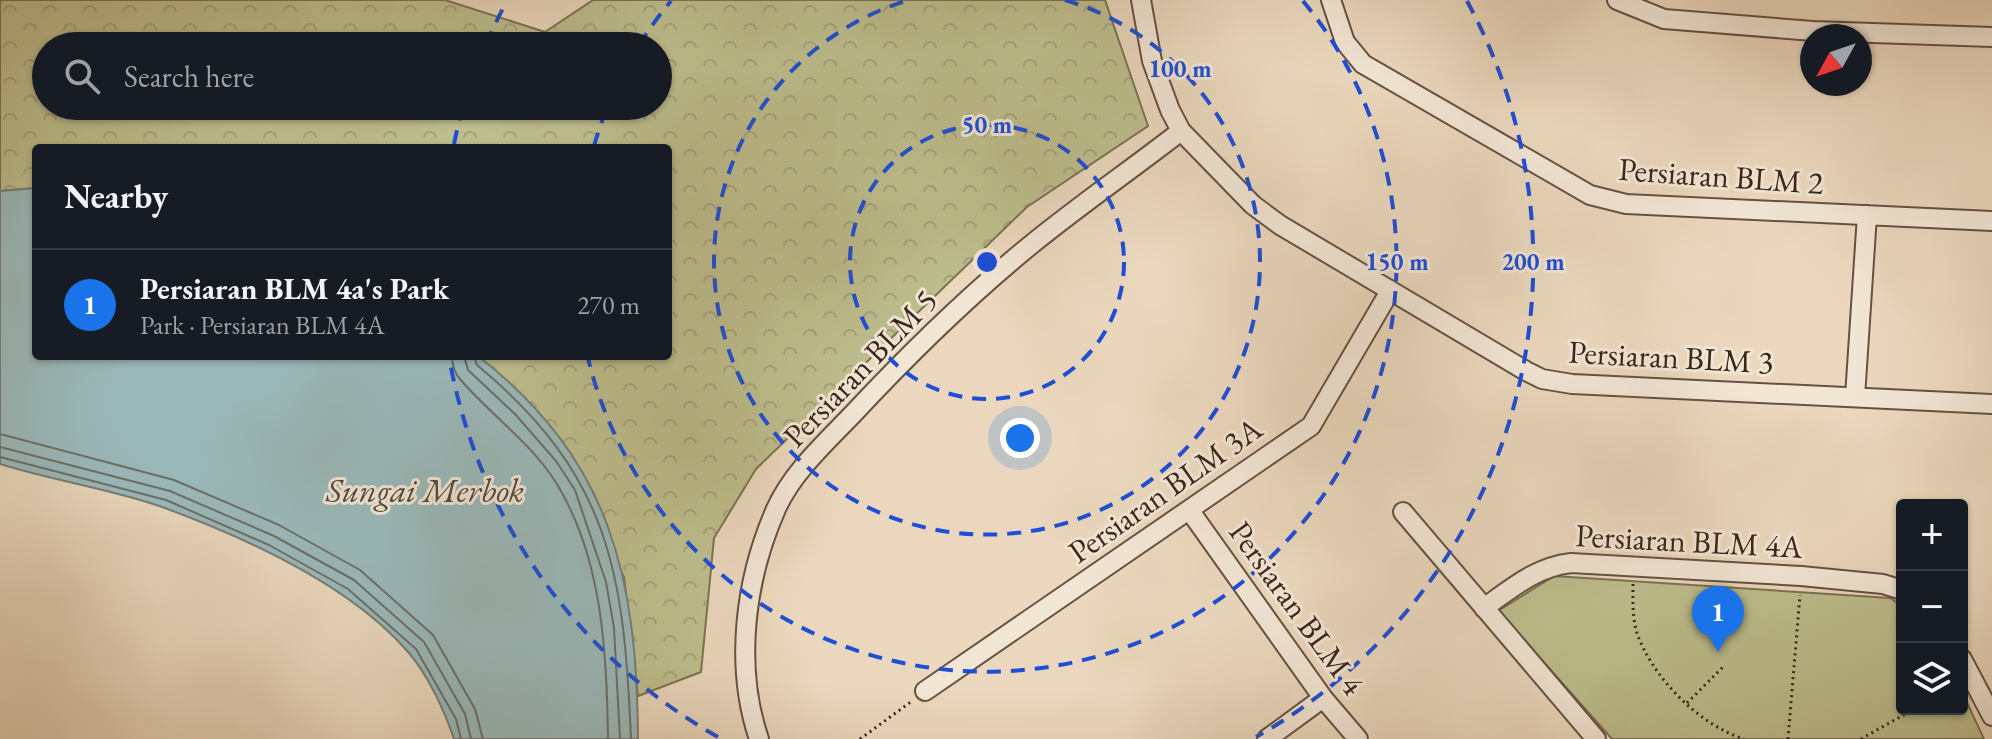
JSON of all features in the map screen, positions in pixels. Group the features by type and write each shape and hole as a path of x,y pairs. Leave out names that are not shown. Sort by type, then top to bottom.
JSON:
{"street":[{"name":"Persiaran BLM 3","path":"1141,0 1152,61 1181,131 1267,217 1526,371 1558,383 1992,404"},
{"name":"Persiaran BLM 2","path":"1331,0 1345,42 1363,64 1590,195 1626,204 1992,221"},
{"path":"1617,0 1664,19 1813,31 1992,37"},
{"name":"Persiaran BLM 5","path":"759,739 745,675 746,628 767,534 791,483 874,390 963,305 1031,245 1181,131"},
{"path":"1855,397 1867,215"},
{"name":"Persiaran BLM 3A","path":"925,691 1311,426 1390,291"},
{"name":"Persiaran BLM 4","path":"1190,511 1323,698 1358,739"},
{"path":"1403,512 1596,739"},
{"name":"Persiaran BLM 4A","path":"1484,608 1533,574 1554,565 1632,566 1801,576 1883,584 1896,588"},
{"path":"1968,670 1992,716"},
{"path":"1267,739 1323,698"}],"path":[{"path":"1632,566 1637,633 1649,657 1687,703 1719,729 1744,739"},
{"path":"1788,739 1801,576"},
{"path":"1687,703 1723,667"},
{"path":"860,739 925,691"},
{"path":"1861,739 1903,715"}],"green space":[{"path":"0,0 445,0 545,32 593,0 1105,0 1148,126 1027,207 756,469 714,538 701,672 638,696 624,577 528,402 482,360 672,360 672,144 32,144 32,188 0,191"},
{"path":"1554,576 1890,598 1896,602 1896,715 1968,715 1968,705 1984,739 1612,739 1498,611"}],"water":[{"name":"Sungai Merbok","path":"32,188 32,360 482,360 523,396 559,437 587,480 608,526 622,574 631,625 638,739 454,739 435,694 409,653 358,606 328,586 263,549 165,508 0,464 0,191"}],"place":[{"name":"Persiaran BLM 4a's Park","path":"1718,652"}]}
